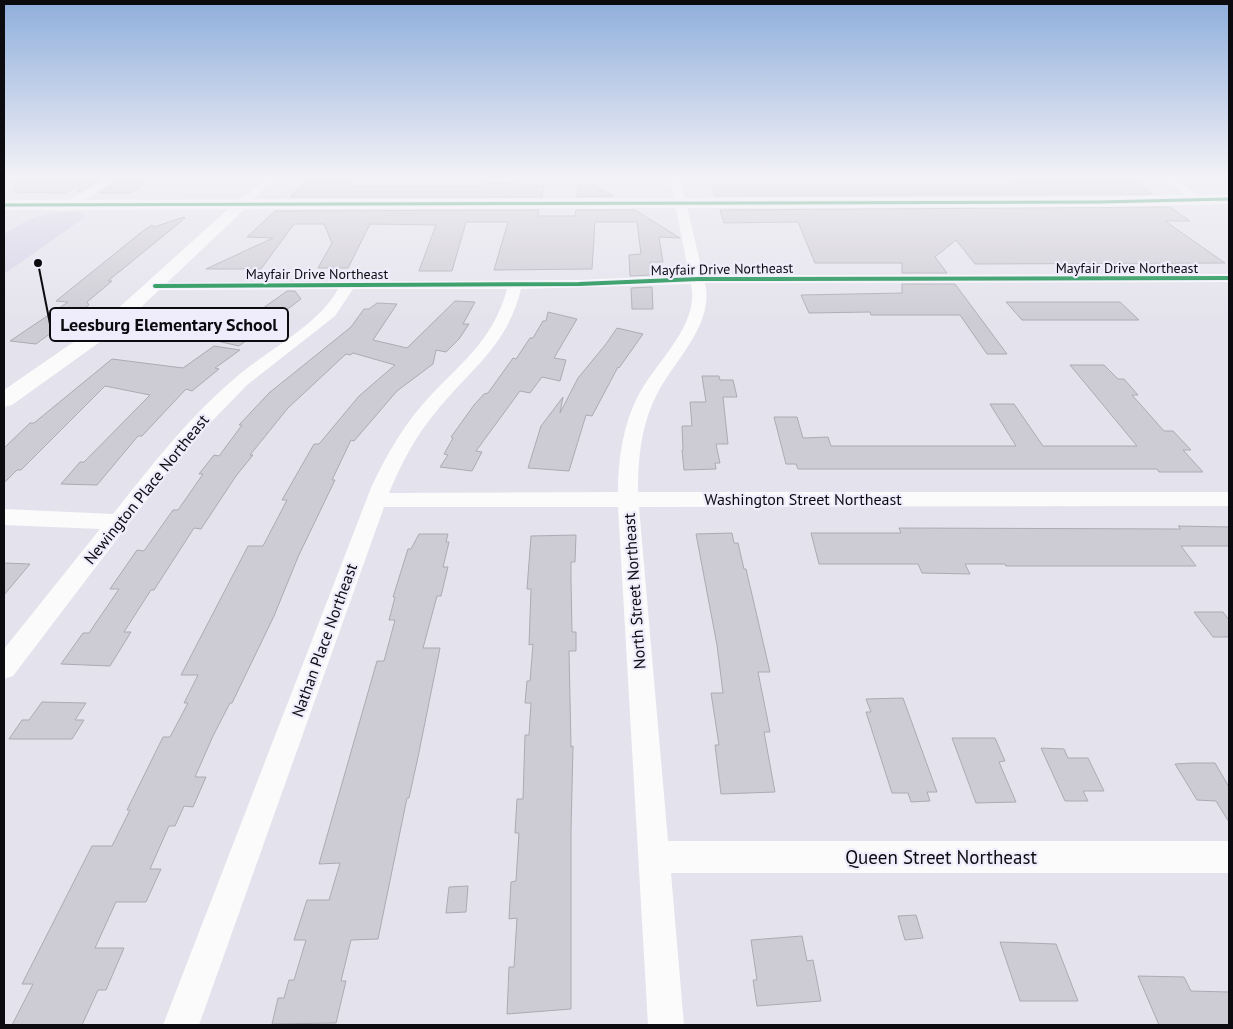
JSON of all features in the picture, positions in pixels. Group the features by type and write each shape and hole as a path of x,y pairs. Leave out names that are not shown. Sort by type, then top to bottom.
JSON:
{"street":[{"path":"4,400 111,325 220,225"},
{"name":"North Street Northeast","path":"666,1025 628,499 628,467 632,437 642,407 655,382 684,343 699,306 700,292 687,225"},
{"name":"Mayfair Drive Northeast","path":"155,286 579,284 698,279 1229,278"},
{"name":"Nathan Place Northeast","path":"181,1025 376,500 393,461 410,432 430,407 478,359 494,340 505,320 515,284"},
{"name":"Newington Place Northeast","path":"4,668 180,443 210,411 249,375 330,313 339,302 348,285"},
{"name":"Washington Street Northeast","path":"376,500 1229,499"},
{"path":"4,517 118,522"},
{"name":"Queen Street Northeast","path":"653,857 1229,857"}],"shaded area":[{"path":"20,225 74,225 4,274 4,234"}],"building":[{"path":"152,225 154,227 176,225 108,281 112,281 87,302 89,305 36,344 10,341 68,302 56,301 143,231"},
{"path":"260,225 293,225 261,269 206,269 273,238 247,237"},
{"path":"324,225 369,225 348,268 318,268 332,243"},
{"path":"436,225 465,225 452,271 419,271"},
{"path":"507,225 595,225 592,269 494,270"},
{"path":"637,225 659,225 680,238 659,237 663,262 650,262 651,275 630,276 629,255 641,254"},
{"path":"799,225 1171,225 1225,263 975,264 956,240 935,257 947,273 902,273 902,263 815,263"},
{"path":"902,284 955,284 1007,354 987,354 960,315 871,315 870,312 809,313 801,295 902,293"},
{"path":"652,287 653,309 632,309 631,288"},
{"path":"287,291 295,291 301,299 239,346 217,341 244,322 254,327 252,316"},
{"path":"455,301 475,302 463,324 469,324 459,339 446,352 436,350 433,364 397,391 354,441 351,440 332,480 335,480 298,557 274,616 232,703 230,703 213,736 195,777 206,777 193,807 184,806 175,826 169,826 150,869 161,869 146,902 116,902 95,948 124,948 106,990 98,990 82,1025 12,1025 33,984 22,984 92,846 112,846 130,810 127,810 163,737 170,737 188,703 184,703 198,675 181,675 248,546 263,546 287,500 282,500 314,444 319,444 359,396 395,365 353,353 350,355 346,354 288,408 250,455 253,455 236,476 201,529 194,528 124,632 131,632 110,666 61,664 83,633 89,633 119,589 110,589 137,550 144,551 173,510 178,510 203,474 199,474 214,455 219,456 242,425 239,425 269,393 351,327 364,309 369,309 377,303 397,304 373,340 407,348"},
{"path":"1006,302 1120,302 1139,320 1022,320"},
{"path":"548,312 577,319 554,358 566,360 560,381 542,377 530,393 520,391 476,451 482,452 472,471 440,467 448,455 444,454 453,438 451,437 474,405 484,394 488,393 513,358 516,359 530,338 533,338 543,321 546,321"},
{"path":"617,328 643,334 618,367 592,416 586,415 569,471 528,468 541,426 563,397 560,413 578,378"},
{"path":"214,346 240,350 215,368 219,369 192,391 186,389 142,436 138,436 97,485 61,484 80,462 84,462 150,395 105,386 21,470 17,470 4,483 4,448 30,423 34,423 112,359 183,368"},
{"path":"1070,365 1104,365 1118,379 1124,379 1138,395 1132,395 1164,431 1173,431 1191,450 1183,450 1203,472 1159,472 1157,469 798,469 796,464 786,464 774,417 797,417 803,438 828,437 831,446 1016,446 990,404 1014,404 1043,446 1137,446"},
{"path":"702,376 719,376 720,380 733,380 737,397 723,397 728,444 716,444 720,463 715,463 716,469 684,470 682,426 692,426 690,402 706,402"},
{"path":"1178,526 1229,527 1229,546 1181,546 1196,566 1006,566 1005,564 965,564 970,574 922,573 918,564 819,564 811,533 901,533 899,528 1181,529"},
{"path":"732,533 734,543 738,543 744,569 746,569 770,672 758,672 770,732 764,732 775,792 721,794 715,745 719,745 711,693 723,693 717,645 696,534"},
{"path":"419,534 448,534 446,542 449,542 443,567 448,567 441,596 437,596 423,648 440,648 378,939 351,940 341,981 346,981 336,1023 272,1024 278,998 284,998 289,980 294,980 306,940 294,940 307,900 329,900 340,863 319,864 377,661 384,661 395,620 389,620 395,597 393,597 408,549 411,549"},
{"path":"576,535 575,562 571,562 571,580 572,632 576,632 576,651 569,651 571,747 573,746 571,1009 507,1014 509,967 514,967 517,918 509,919 511,882 516,881 519,833 515,833 517,799 523,799 525,735 529,735 531,703 525,703 527,681 530,681 533,644 529,645 531,589 527,589 531,536"},
{"path":"4,563 30,564 4,595"},
{"path":"1194,612 1223,612 1229,620 1229,637 1213,637"},
{"path":"903,698 937,792 927,792 930,801 911,802 908,793 892,793 866,712 871,712 866,699"},
{"path":"42,702 86,703 75,720 84,720 72,739 9,739 22,720 29,720"},
{"path":"952,738 995,738 1005,761 999,762 1016,802 976,803"},
{"path":"1041,748 1064,749 1068,758 1088,758 1104,791 1083,791 1088,801 1065,801"},
{"path":"1215,763 1229,787 1229,822 1216,801 1197,800 1175,764"},
{"path":"468,886 466,912 446,913 449,887"},
{"path":"916,915 923,938 905,940 898,916"},
{"path":"802,936 807,961 813,960 821,1001 757,1006 753,980 757,980 751,940"},
{"path":"1000,942 1056,944 1078,1001 1020,1001"},
{"path":"1138,976 1184,977 1191,991 1229,992 1229,1025 1159,1025"}],"cycle path":[{"path":"155,286 579,284 698,279 1229,278"}],"place":[{"name":"Leesburg Elementary School","path":"38,263"}]}
